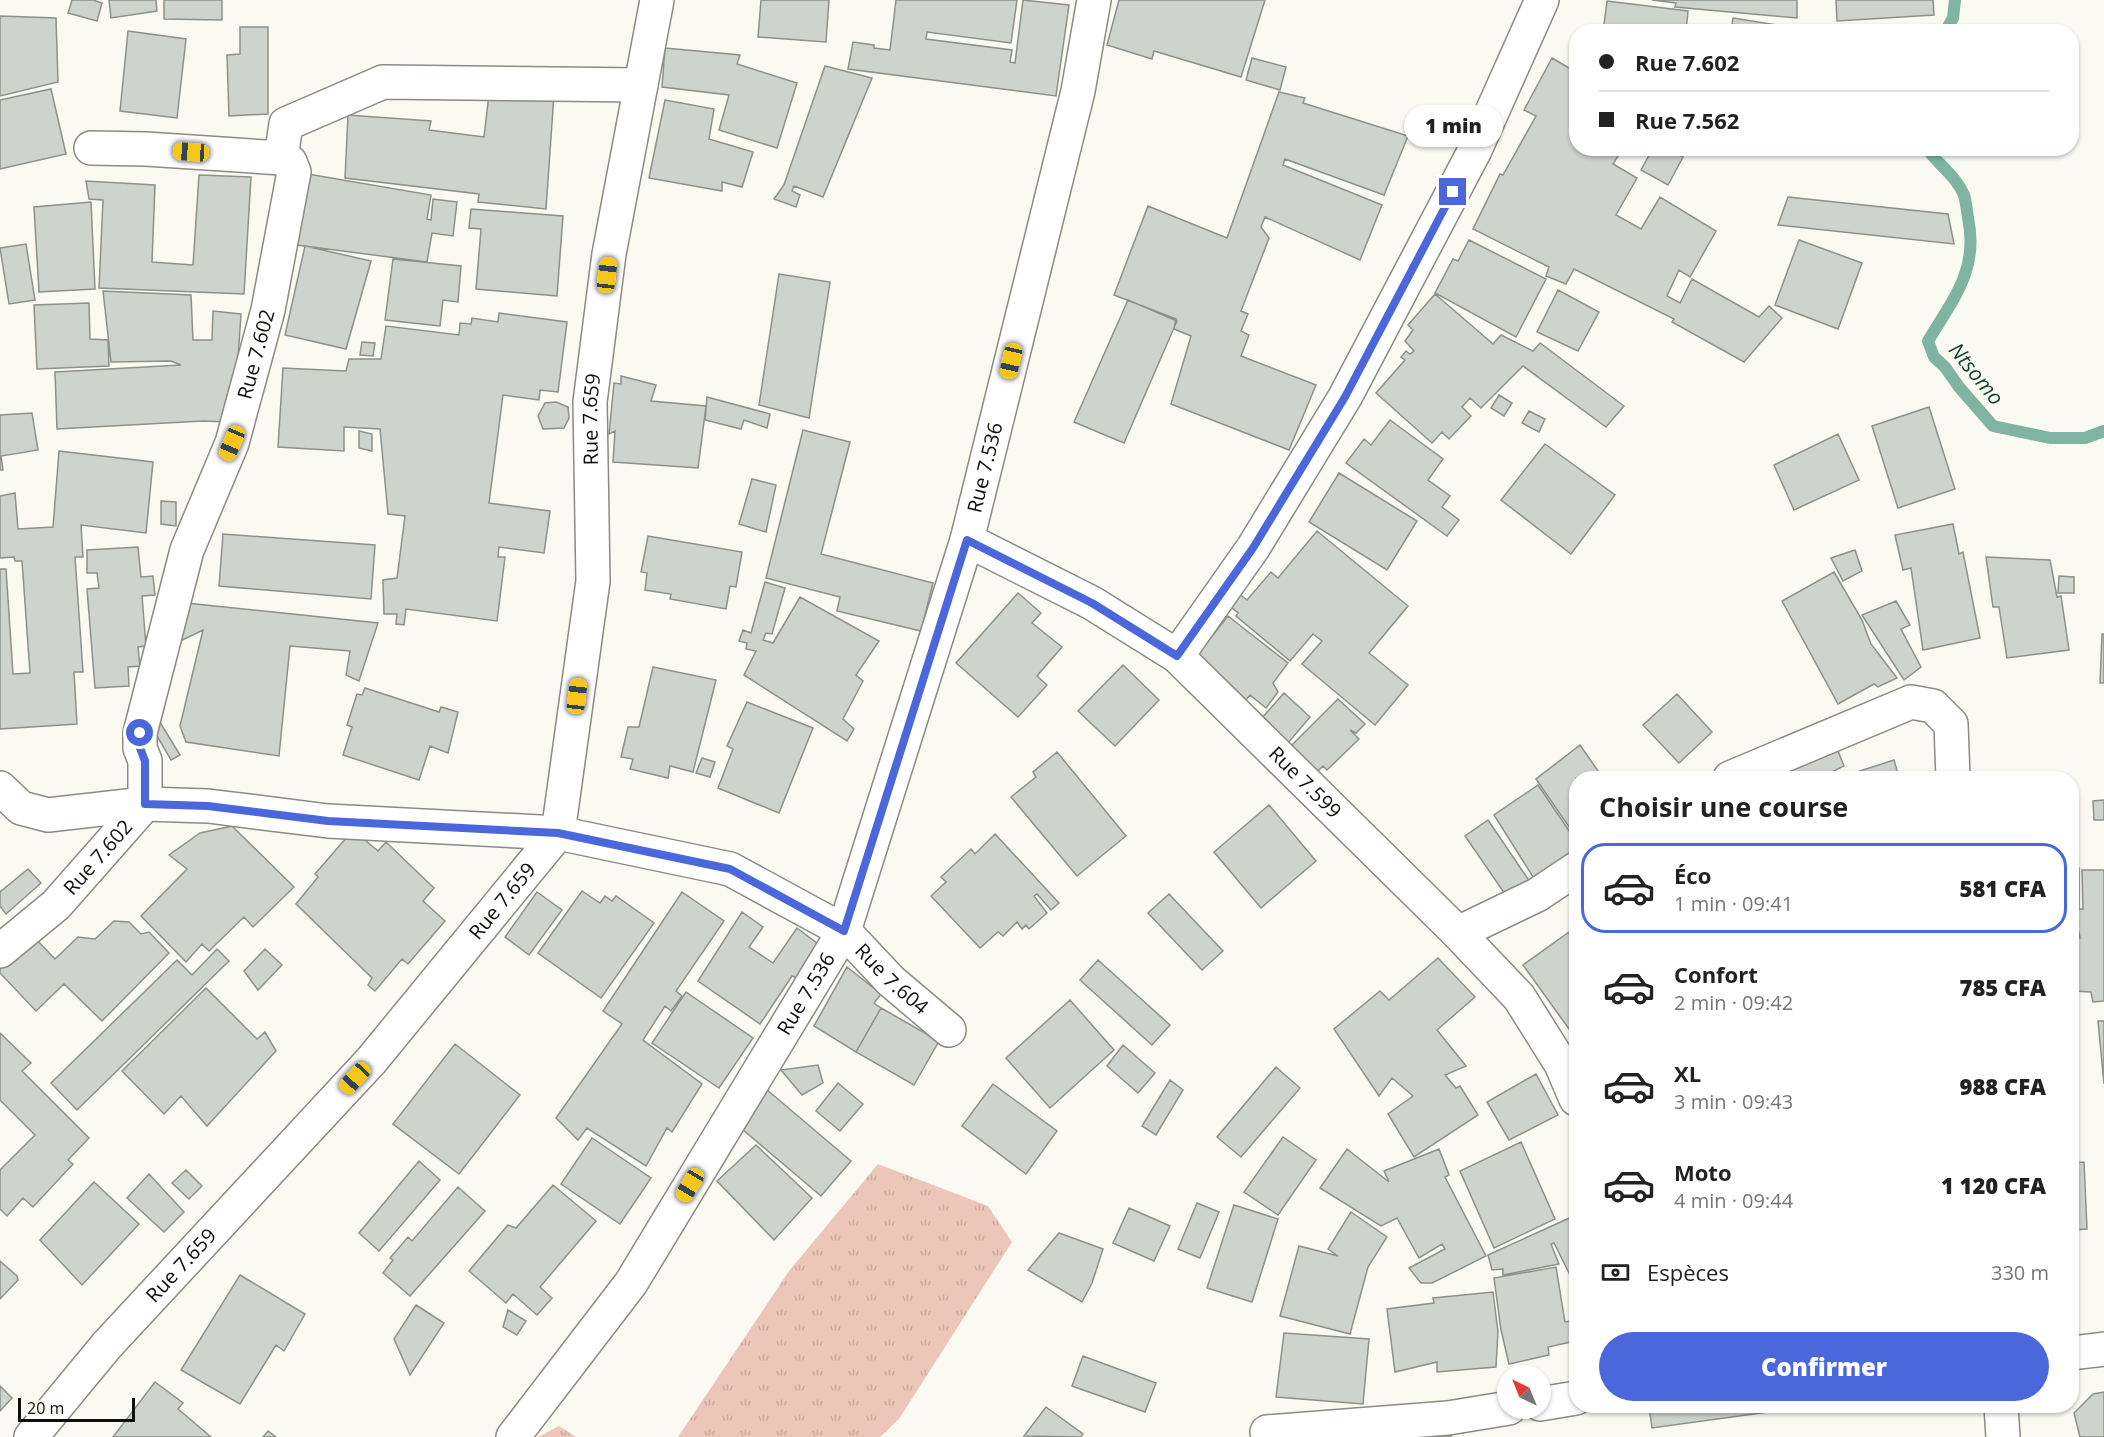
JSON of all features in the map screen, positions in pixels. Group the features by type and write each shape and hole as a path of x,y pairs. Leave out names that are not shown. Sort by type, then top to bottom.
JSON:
{"street":[{"name":"Rue 7.659","path":"31,1437 107,1345 371,1061 558,833 592,581 591,402 609,254 657,0"},
{"name":"Rue 7.536","path":"513,1437 631,1283 844,931 967,540 1078,91 1094,0"},
{"path":"1177,656 1253,548 1345,397 1475,150 1542,0"},
{"path":"91,148 146,149 281,159 286,124 382,82 641,85"},
{"name":"Rue 7.602","path":"0,951 56,905 145,804 145,761 140,748 140,733 187,550 232,443 268,310 294,172 290,162 281,159"},
{"name":"Rue 7.599","path":"967,540 1092,603 1177,656 1458,933 1519,997 1561,1064 1569,1083"},
{"path":"1747,771 1911,702 1933,706 1951,724 1953,771"},
{"name":"Rue 7.604","path":"0,788 21,808 48,815 145,804 208,806 328,821 558,833 730,869 844,931 891,981 950,1030"},
{"path":"1458,933 1537,895 1569,874"},
{"path":"2079,1352 2104,1349"},
{"path":"1551,1402 1569,1399"},
{"path":"1267,1432 1448,1418 1497,1410"},
{"path":"2001,1413 2003,1437"}],"green space":[{"path":"878,1164 988,1206 1012,1242 899,1419 880,1437 678,1437 789,1271"},
{"path":"559,1426 576,1437 538,1437"}],"building":[{"path":"72,0 93,0 102,3 97,21 68,13"},
{"path":"109,0 156,0 157,11 111,18"},
{"path":"164,0 222,0 222,20 164,19"},
{"path":"761,0 829,0 826,42 758,37"},
{"path":"896,0 1017,0 1011,43 927,32 926,39 1012,50 1010,62 1015,63 1023,0 1069,5 1056,96 848,69 853,42 890,50"},
{"path":"1119,0 1265,0 1241,77 1154,51 1152,59 1107,45"},
{"path":"1652,0 1797,0 1797,18 1675,7 1676,3"},
{"path":"1836,0 1933,0 1934,15 1837,21"},
{"path":"1607,1 1688,11 1687,24 1604,24"},
{"path":"0,16 56,18 58,82 0,96"},
{"path":"1733,18 1771,24 1732,24"},
{"path":"240,27 268,27 268,114 229,116 227,55 240,54"},
{"path":"128,31 186,39 177,118 120,111"},
{"path":"665,48 740,55 737,64 797,83 777,148 719,130 729,95 662,87"},
{"path":"1252,58 1286,67 1280,90 1246,80"},
{"path":"1552,58 1569,68 1569,156 1618,156 1613,164 1637,178 1616,215 1641,229 1660,197 1716,231 1690,277 1679,270 1667,296 1680,303 1692,279 1759,317 1769,306 1782,318 1744,362 1672,322 1674,319 1574,269 1566,284 1546,276 1549,267 1473,229 1500,174 1503,175 1536,116 1524,110"},
{"path":"825,66 872,78 823,197 794,186 792,191 800,195 796,207 774,199 784,185"},
{"path":"490,86 554,94 546,209 478,202 479,194 345,178 348,115 431,121 429,130 484,137"},
{"path":"51,89 66,154 0,169 0,100"},
{"path":"1279,92 1305,98 1303,103 1408,136 1384,195 1285,159 1283,165 1382,205 1360,260 1265,217 1261,227 1269,238 1241,311 1248,314 1241,331 1249,335 1241,356 1316,385 1289,450 1171,404 1191,336 1174,329 1176,319 1114,295 1148,206 1227,238"},
{"path":"665,100 714,109 709,139 753,152 742,187 722,182 722,191 649,178"},
{"path":"1649,156 1683,157 1668,185 1641,170"},
{"path":"302,173 431,195 427,219 431,220 433,199 457,202 453,236 432,233 427,262 297,245"},
{"path":"199,175 251,177 244,294 99,288 103,200 89,199 86,181 155,185 152,262 193,265"},
{"path":"1788,197 1948,214 1954,244 1778,225"},
{"path":"91,202 95,289 39,292 34,207"},
{"path":"471,209 563,216 557,296 476,289 481,229 469,228"},
{"path":"1469,240 1546,279 1516,337 1435,293 1453,259 1458,261"},
{"path":"1799,240 1862,263 1838,329 1775,305"},
{"path":"26,244 35,300 9,304 0,248"},
{"path":"305,246 371,261 346,349 285,335"},
{"path":"393,259 461,266 458,302 443,300 440,326 385,320"},
{"path":"779,274 830,282 809,418 759,405"},
{"path":"1558,290 1599,312 1578,351 1537,332"},
{"path":"103,291 191,295 193,340 212,340 213,311 241,314 238,359 228,422 203,421 57,429 55,372 181,365 171,361 111,362"},
{"path":"1435,294 1493,344 1501,335 1533,351 1540,343 1624,406 1606,427 1523,366 1481,408 1470,398 1462,407 1471,416 1449,439 1442,432 1432,443 1376,393 1405,360 1401,357 1406,351 1410,354 1414,351 1405,341 1413,330 1408,325"},
{"path":"1128,300 1177,321 1124,443 1074,422"},
{"path":"89,303 90,339 108,340 109,366 37,369 34,305"},
{"path":"499,313 567,322 558,392 540,390 539,400 503,395 489,503 550,511 544,553 499,547 498,557 505,557 497,621 406,609 404,625 396,624 397,614 384,614 383,580 397,578 405,516 388,514 380,429 344,427 344,451 278,447 283,368 346,371 349,359 381,359 386,326 459,335 460,323 471,324 472,318 498,322"},
{"path":"362,342 375,343 373,356 360,355"},
{"path":"621,376 656,385 651,401 706,406 698,468 613,462 615,431 609,434 614,383 621,384"},
{"path":"1499,395 1512,403 1504,416 1491,408"},
{"path":"707,397 770,414 767,428 744,420 741,429 705,420"},
{"path":"556,402 568,407 569,418 564,428 543,429 538,416 545,403"},
{"path":"1929,407 1955,489 1898,508 1872,426"},
{"path":"1529,411 1545,419 1539,432 1522,423"},
{"path":"32,413 38,450 1,456 3,470 0,470 0,415"},
{"path":"1390,420 1443,459 1428,480 1450,496 1442,507 1459,520 1447,536 1346,463 1364,439 1371,445"},
{"path":"803,430 850,442 821,554 933,583 921,631 837,611 840,597 766,578"},
{"path":"359,431 372,434 372,451 359,448"},
{"path":"1838,434 1859,480 1794,510 1774,465"},
{"path":"1545,444 1615,495 1571,554 1501,500"},
{"path":"59,451 153,462 146,533 81,525 83,557 75,557 83,672 74,672 77,724 0,729 0,569 6,569 13,674 30,673 22,561 15,561 14,557 0,558 0,496 15,493 18,529 53,527"},
{"path":"1339,473 1417,521 1387,570 1309,522"},
{"path":"752,479 776,485 766,532 739,524"},
{"path":"161,501 176,502 176,526 161,524"},
{"path":"1953,524 1959,554 1963,552 1980,638 1923,650 1911,568 1903,570 1895,535"},
{"path":"1317,531 1408,606 1369,653 1408,685 1375,725 1302,664 1322,641 1313,634 1290,661 1236,616 1238,613 1227,604 1237,592 1247,600 1271,572 1278,578"},
{"path":"223,534 375,545 371,599 219,586"},
{"path":"648,536 742,552 736,587 730,586 726,609 670,599 671,594 645,590 647,573 641,572"},
{"path":"138,547 141,577 153,576 155,595 142,596 146,646 138,647 140,666 128,667 129,686 95,688 87,589 99,588 97,573 87,573 87,550"},
{"path":"1855,550 1862,571 1843,581 1831,558"},
{"path":"1986,557 2050,560 2057,597 2061,596 2069,650 2007,658 1999,607 1993,607"},
{"path":"1834,572 1862,620 1871,644 1897,678 1878,687 1874,684 1838,704 1782,601"},
{"path":"2059,576 2074,577 2074,593 2058,593"},
{"path":"765,582 785,588 772,634 766,633 763,640 773,643 800,597 879,641 856,675 863,681 843,719 854,729 847,741 744,675 756,651 746,649 747,643 739,641 743,630 751,633"},
{"path":"1018,593 1041,613 1032,623 1062,647 1037,676 1047,685 1018,717 956,663"},
{"path":"1896,601 1910,625 1901,629 1921,667 1904,680 1862,615"},
{"path":"186,603 378,623 359,681 346,675 350,651 290,646 279,756 186,742 180,726 203,630 174,644"},
{"path":"1228,616 1288,663 1273,683 1278,692 1266,708 1250,695 1245,701 1193,660"},
{"path":"2102,634 2104,634 2104,683 2100,683"},
{"path":"1123,665 1159,700 1115,746 1078,711"},
{"path":"653,667 716,680 693,772 670,766 668,778 630,769 633,759 621,757 628,727 639,727"},
{"path":"365,688 439,712 441,707 458,712 448,753 430,746 419,780 343,755 352,727 347,725 357,694 362,695"},
{"path":"1284,693 1310,717 1288,743 1261,719"},
{"path":"1677,694 1712,732 1679,763 1643,725"},
{"path":"1338,699 1365,724 1356,733 1350,730 1359,739 1327,770 1323,766 1315,774 1289,748"},
{"path":"747,702 813,728 779,813 718,788 733,749 727,746"},
{"path":"158,719 180,755 171,760 150,724"},
{"path":"1834,741 1844,766 1834,771 1773,771"},
{"path":"1580,745 1598,771 1569,771 1569,827 1536,779"},
{"path":"1057,752 1126,836 1077,876 1011,797 1036,777 1033,772"},
{"path":"702,758 715,762 710,777 696,773"},
{"path":"1894,760 1897,771 1860,771"},
{"path":"1538,785 1569,831 1569,856 1535,880 1494,815"},
{"path":"2104,800 2104,820 2094,820 2093,801"},
{"path":"1269,805 1316,861 1261,908 1214,852"},
{"path":"1488,820 1530,882 1507,897 1465,836"},
{"path":"232,826 294,887 253,927 244,917 209,951 202,944 186,962 141,916 187,869 169,855 200,833"},
{"path":"353,830 378,851 386,842 434,888 423,901 445,921 408,964 402,959 375,991 368,985 372,978 296,904 318,877 315,874"},
{"path":"995,834 1059,903 1051,910 1037,894 1034,896 1047,913 1029,929 1026,925 1022,929 1017,922 1003,936 998,932 980,948 931,896 946,882 941,877 971,849 975,854"},
{"path":"28,869 41,883 6,914 0,906 0,892"},
{"path":"2082,870 2104,870 2104,1001 2093,1002 2091,992 2079,991 2079,909 2083,909"},
{"path":"582,891 600,903 605,896 612,901 616,896 654,923 601,998 538,953"},
{"path":"537,892 562,910 529,955 505,937"},
{"path":"682,892 724,921 676,991 682,996 671,1011 665,1006 643,1040 702,1084 672,1132 667,1128 646,1166 587,1128 578,1140 556,1118 622,1024 603,1011"},
{"path":"1169,894 1223,951 1202,970 1148,913"},
{"path":"742,912 763,927 749,947 773,963 797,928 818,944 797,978 792,976 760,1024 698,981"},
{"path":"114,921 129,922 141,934 149,932 169,953 102,1021 64,984 36,1011 0,973 0,965 33,936 55,959 78,937 95,939"},
{"path":"1569,932 1569,1029 1523,965"},
{"path":"217,949 229,961 77,1110 51,1083 177,960 192,975"},
{"path":"265,949 282,965 258,990 244,971"},
{"path":"1438,958 1475,997 1437,1030 1466,1066 1445,1075 1456,1088 1460,1086 1478,1115 1414,1157 1388,1114 1413,1096 1392,1078 1379,1096 1334,1029 1380,991 1389,1000"},
{"path":"1098,960 1170,1025 1152,1045 1080,980"},
{"path":"847,967 881,994 874,1003 881,1008 856,1052 814,1026"},
{"path":"206,988 257,1039 265,1032 276,1051 207,1126 181,1096 164,1114 122,1071"},
{"path":"686,992 753,1038 719,1088 652,1043"},
{"path":"1070,1000 1114,1050 1050,1108 1006,1058"},
{"path":"881,1008 939,1041 914,1085 856,1052"},
{"path":"2098,1021 2104,1021 2104,1084"},
{"path":"0,1033 31,1063 22,1071 89,1138 68,1160 73,1164 33,1207 23,1198 7,1216 0,1209 0,1170 35,1135 0,1100"},
{"path":"455,1044 520,1095 459,1174 393,1124"},
{"path":"1123,1045 1155,1073 1138,1093 1107,1066"},
{"path":"818,1065 823,1083 802,1095 781,1070"},
{"path":"1276,1067 1300,1088 1241,1157 1217,1137"},
{"path":"1536,1074 1558,1115 1509,1140 1487,1102"},
{"path":"1170,1080 1183,1090 1156,1135 1142,1126"},
{"path":"838,1083 863,1104 840,1131 816,1111"},
{"path":"993,1084 1057,1131 1026,1174 962,1126"},
{"path":"766,1089 851,1161 821,1196 736,1124"},
{"path":"1283,1137 1316,1160 1278,1215 1244,1192"},
{"path":"592,1138 651,1178 620,1224 561,1184"},
{"path":"1521,1142 1555,1219 1494,1248 1460,1171"},
{"path":"756,1145 812,1198 774,1240 717,1181"},
{"path":"1347,1149 1389,1182 1384,1171 1439,1149 1449,1175 1445,1177 1486,1256 1432,1283 1421,1283 1409,1268 1445,1249 1442,1244 1419,1258 1397,1218 1381,1226 1320,1188"},
{"path":"419,1161 440,1180 379,1251 359,1233"},
{"path":"2079,1162 2084,1162 2087,1229 2079,1230"},
{"path":"186,1170 202,1186 189,1199 172,1183"},
{"path":"149,1174 184,1212 164,1232 127,1198"},
{"path":"94,1182 139,1224 82,1285 40,1240"},
{"path":"553,1185 596,1221 540,1287 552,1298 537,1315 513,1294 506,1303 469,1271 508,1225 516,1228"},
{"path":"458,1187 485,1211 410,1296 383,1273 393,1260 390,1258 408,1237 412,1241"},
{"path":"1197,1203 1219,1212 1200,1258 1178,1249"},
{"path":"1234,1205 1278,1219 1252,1302 1207,1288"},
{"path":"1129,1208 1170,1226 1154,1261 1113,1243"},
{"path":"1351,1212 1387,1237 1368,1267 1350,1334 1280,1316 1299,1246 1338,1256 1328,1249"},
{"path":"1569,1218 1569,1273 1554,1243 1551,1244 1559,1264 1503,1275 1503,1269 1492,1270 1488,1255"},
{"path":"1059,1233 1103,1249 1092,1283 1082,1302 1028,1270"},
{"path":"0,1261 17,1276 18,1280 0,1299"},
{"path":"1556,1267 1565,1322 1569,1321 1569,1342 1548,1347 1549,1355 1509,1364 1501,1330 1494,1278"},
{"path":"240,1275 305,1314 284,1351 276,1345 240,1404 181,1370"},
{"path":"1493,1292 1498,1332 1496,1367 1437,1372 1437,1362 1395,1372 1387,1309 1434,1303 1433,1298"},
{"path":"416,1305 444,1323 410,1375 394,1339"},
{"path":"508,1310 526,1321 517,1335 503,1327"},
{"path":"1284,1333 1369,1339 1363,1404 1276,1397"},
{"path":"1083,1356 1156,1383 1145,1412 1072,1386"},
{"path":"155,1382 183,1403 178,1409 211,1437 113,1437"},
{"path":"0,1386 12,1398 0,1411"},
{"path":"2104,1392 2104,1437 2080,1437 2074,1413 2079,1413 2079,1408 2093,1394"},
{"path":"1046,1407 1083,1434 1081,1437 1024,1436"},
{"path":"1650,1413 1761,1413 1652,1428"},
{"path":"268,1431 276,1437 263,1437"},
{"path":"1452,1433 1451,1437 1389,1437"}],"waterway":[{"name":"Ntsomo","path":"1950,24 1953,18 1955,0"},
{"name":"Ntsomo","path":"1933,156 1961,188 1970,236 1970,253 1962,283 1928,341 1934,357 1945,367 1993,426 2050,438 2085,438 2104,431"}],"route":[{"path":"140,733 140,748 145,761 145,804 208,806 328,821 558,833 730,869 844,931 967,540 1092,603 1177,656 1253,548 1345,397 1453,192"}]}
